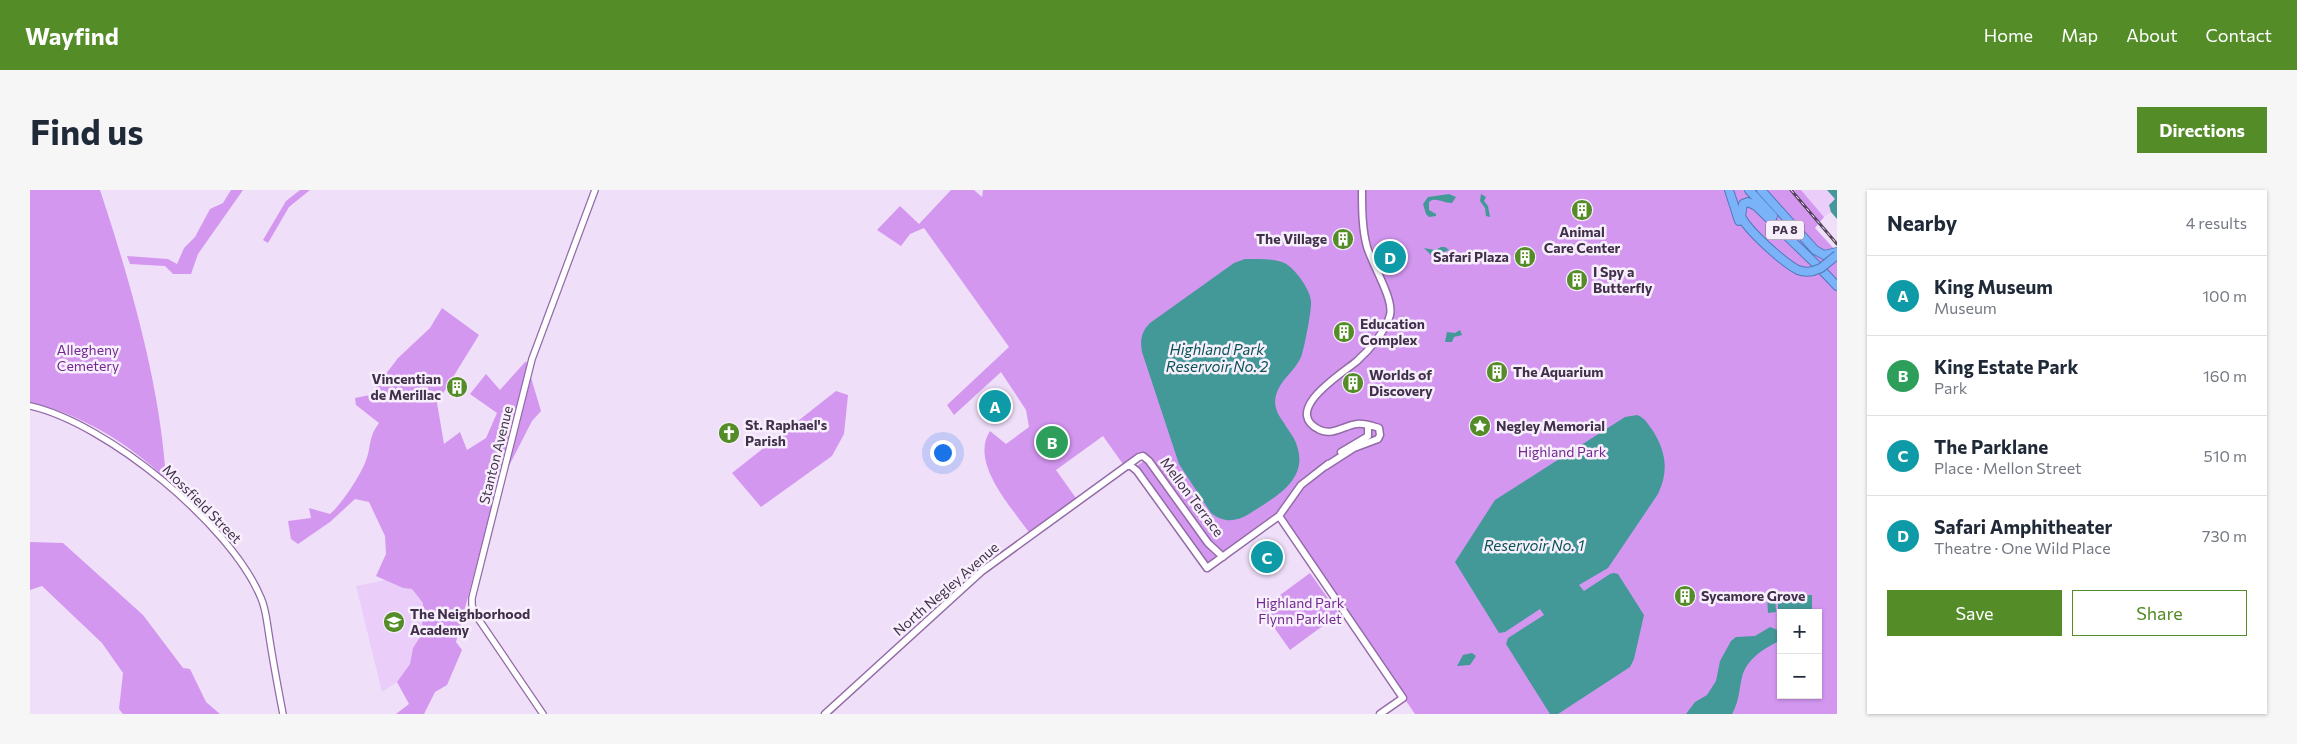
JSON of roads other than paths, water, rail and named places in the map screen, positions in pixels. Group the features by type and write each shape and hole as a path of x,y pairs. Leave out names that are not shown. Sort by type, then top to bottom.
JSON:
{"highway":[{"path":"1729,190 1738,220 1749,235 1792,272 1807,276 1837,260"},
{"name":"PA 8","path":"1749,190 1817,272 1837,286"},
{"path":"1761,190 1815,250 1824,254 1837,253"},
{"path":"1817,272 1756,206 1750,203 1743,204 1740,210 1742,219 1756,236 1794,268 1806,272 1817,272 1837,253"}],"main road":[{"path":"1223,557 1279,516 1301,485 1354,448 1378,438 1380,435 1379,428 1358,423 1337,431 1324,431 1312,424 1308,415 1308,408 1317,393 1357,361 1372,345 1390,315 1390,304 1366,238 1362,190"},
{"path":"1326,466 1347,447 1368,436 1368,424"},
{"name":"North Negley Avenue","path":"825,714 982,571 1140,456"},
{"name":"Mellon Terrace","path":"1126,466 1131,466 1137,471 1207,568 1223,557 1208,542 1149,461 1140,456"},
{"path":"1279,516 1403,698 1380,714"}],"street":[{"name":"Stanton Avenue","path":"543,714 476,614 472,605 472,598 532,359 595,190"},
{"name":"Mossfield Street","path":"30,406 74,421 134,458 182,498 218,535 242,564 263,601 283,714"}],"water":[{"path":"1827,190 1837,190 1837,219 1831,212 1829,205 1835,199"},
{"path":"1449,194 1456,197 1452,203 1432,200 1429,202 1429,210 1436,214 1436,216 1429,217 1426,214 1423,204 1428,197"},
{"path":"1481,194 1486,197 1484,201 1488,206 1490,217 1486,216 1485,208 1480,201"},
{"path":"1441,247 1449,250 1431,255 1424,248 1435,250"},
{"name":"Highland Park Reservoir No. 2","path":"1245,259 1273,260 1287,264 1305,284 1310,296 1311,305 1308,329 1301,357 1281,385 1275,399 1278,414 1296,443 1299,458 1298,469 1286,487 1268,502 1239,519 1225,520 1211,513 1179,464 1142,352 1141,340 1143,333 1150,323 1234,263"},
{"path":"1460,330 1462,335 1454,337 1452,342 1445,342 1447,332 1455,333"},
{"name":"Reservoir No. 1","path":"1637,415 1648,424 1661,446 1665,469 1661,486 1658,494 1608,568 1579,585 1584,591 1610,574 1618,574 1644,615 1634,659 1630,667 1558,714 1550,714 1506,644 1508,638 1544,615 1540,609 1505,632 1499,633 1455,562 1495,500 1625,417"},
{"path":"1775,595 1776,612 1768,613 1767,596"},
{"path":"1812,595 1812,609 1778,609 1778,596"},
{"path":"1770,627 1777,630 1777,642 1752,659 1744,670 1732,714 1686,714 1695,702 1707,695 1716,681 1720,661 1731,641 1736,637 1755,636"},
{"path":"1472,653 1476,656 1470,665 1457,666 1463,655"}],"railway":[{"path":"1791,190 1837,244"}],"place":[{"name":"Animal Care Center","path":"1582,210"},
{"name":"The Village","path":"1343,239"},
{"name":"Safari Amphitheater","path":"1390,257"},
{"name":"Safari Plaza","path":"1525,257"},
{"name":"I Spy a Butterfly","path":"1577,280"},
{"name":"Education Complex","path":"1344,332"},
{"name":"The Aquarium","path":"1497,372"},
{"name":"Worlds of Discovery","path":"1353,383"},
{"name":"Vincentian de Merillac","path":"457,387"},
{"name":"King Museum","path":"995,406"},
{"name":"Negley Memorial","path":"1480,426"},
{"name":"St. Raphael's Parish","path":"729,433"},
{"name":"King Estate Park","path":"1052,442"},
{"name":"The Parklane","path":"1267,557"},
{"name":"Sycamore Grove","path":"1685,596"},
{"name":"The Neighborhood Academy","path":"394,622"}],"park label":[{"name":"Allegheny Cemetery","path":"88,358"},
{"name":"Highland Park","path":"1562,452"},
{"name":"Highland Park Flynn Parklet","path":"1300,612"}]}
